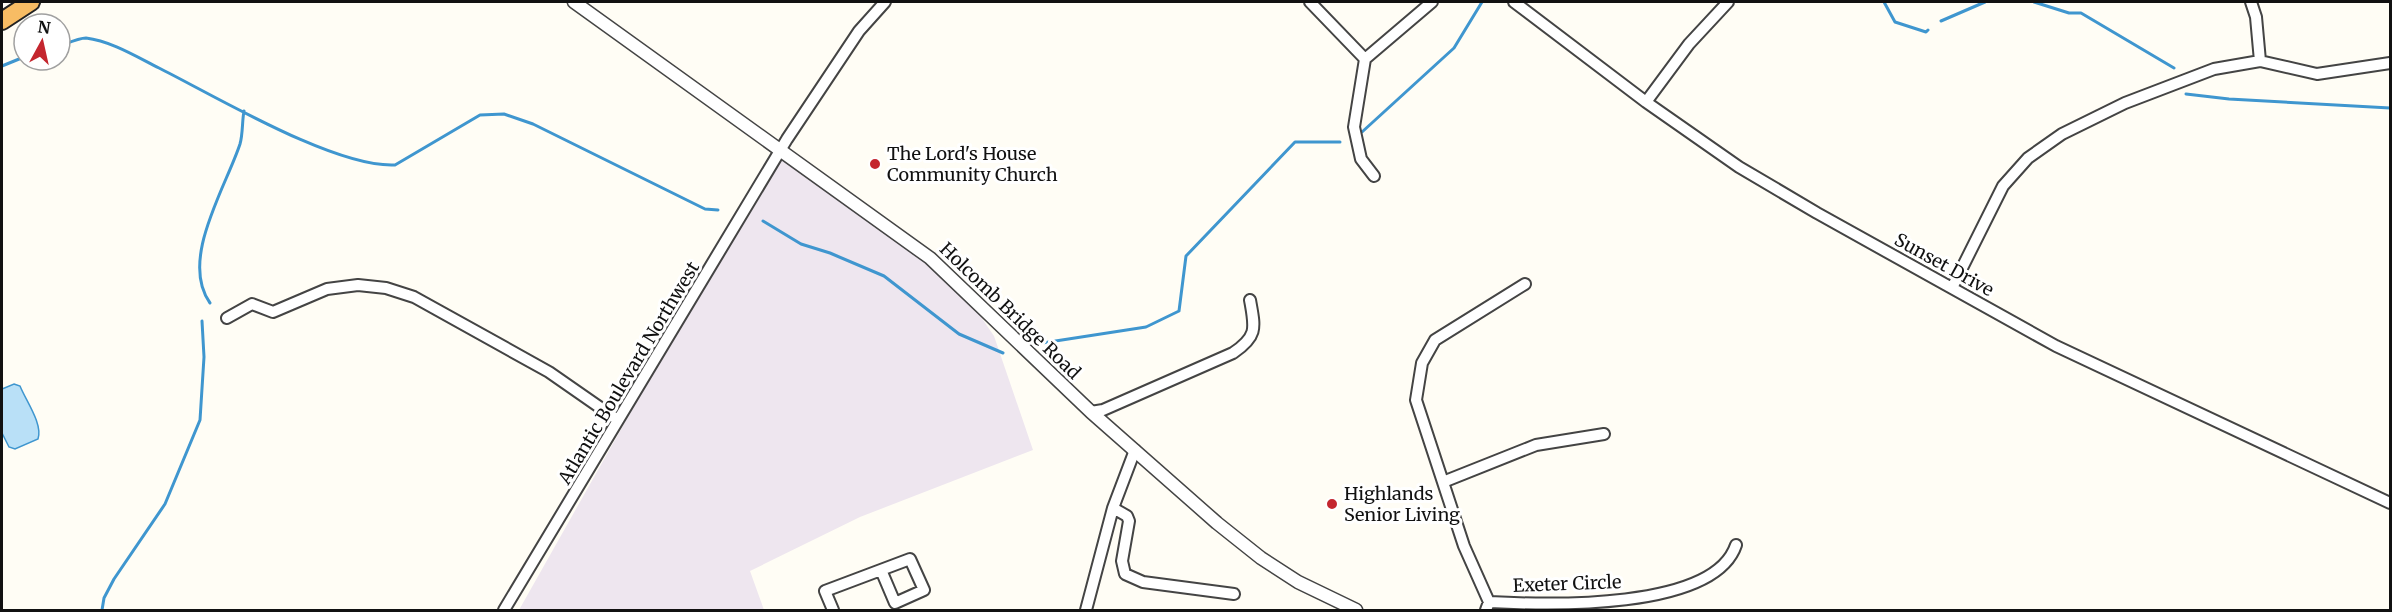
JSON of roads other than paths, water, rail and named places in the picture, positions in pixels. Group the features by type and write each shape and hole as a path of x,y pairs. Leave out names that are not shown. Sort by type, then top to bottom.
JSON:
{"highway":[{"path":"2,21 31,2"}],"street":[{"name":"Holcomb Bridge Road","path":"574,2 930,258 1091,412 1217,523 1261,558 1298,582 1356,610"},
{"name":"Atlantic Boulevard Northwest","path":"504,610 781,150 859,31 885,2"},
{"path":"1310,2 1365,59"},
{"path":"1374,176 1361,159 1354,127 1365,59 1432,2"},
{"name":"Sunset Drive","path":"1514,2 1646,102 1738,166 2056,346 2391,503"},
{"path":"1646,102 1689,44 1728,2"},
{"path":"2251,2 2256,17 2260,61"},
{"path":"1952,288 2003,186 2028,158 2062,134 2125,103 2214,69 2260,61 2318,74 2391,63"},
{"path":"1488,606 1464,546 1416,400 1422,363 1435,339 1525,284"},
{"path":"227,318 252,304 273,312 327,289 358,285 386,288 414,297 549,372 618,420"},
{"path":"1091,412 1103,410 1233,353 1248,343 1255,327 1250,300"},
{"path":"1443,482 1536,445 1604,434"},
{"path":"1086,610 1113,508 1135,450"},
{"path":"1113,508 1127,516 1129,521 1122,561 1125,574 1143,582 1234,594"},
{"name":"Exeter Circle","path":"1488,606 1610,603 1665,592 1704,578 1731,559 1736,545"},
{"path":"833,610 825,591 910,559 924,590 896,603 881,570"}],"water":[{"path":"14,384 20,386 36,420 39,433 38,439 15,449 9,447 2,433 2,389"}],"waterway":[{"path":"1362,132 1454,48 1482,2"},
{"path":"1884,2 1895,22 1926,32 1928,30"},
{"path":"1941,21 1985,2"},
{"path":"2034,2 2069,13 2081,13 2174,68"},
{"path":"72,42 86,38 114,46 276,128 341,155 370,163 395,165 480,115 504,114 533,124 705,209 718,210"},
{"path":"2,66 12,62"},
{"path":"2186,94 2229,99 2390,108"},
{"path":"210,303 202,286 200,266 202,245 216,202 240,144 244,111"},
{"path":"1036,344 1146,327 1179,311 1186,256 1295,142 1340,142"},
{"path":"763,221 801,244 830,253 884,276 959,334 1003,353"},
{"path":"102,610 104,598 114,579 165,504 200,420 204,357 202,321"}],"place":[{"name":"The Lord's House Community Church","path":"875,164"},
{"name":"Highlands Senior Living","path":"1332,504"}]}
